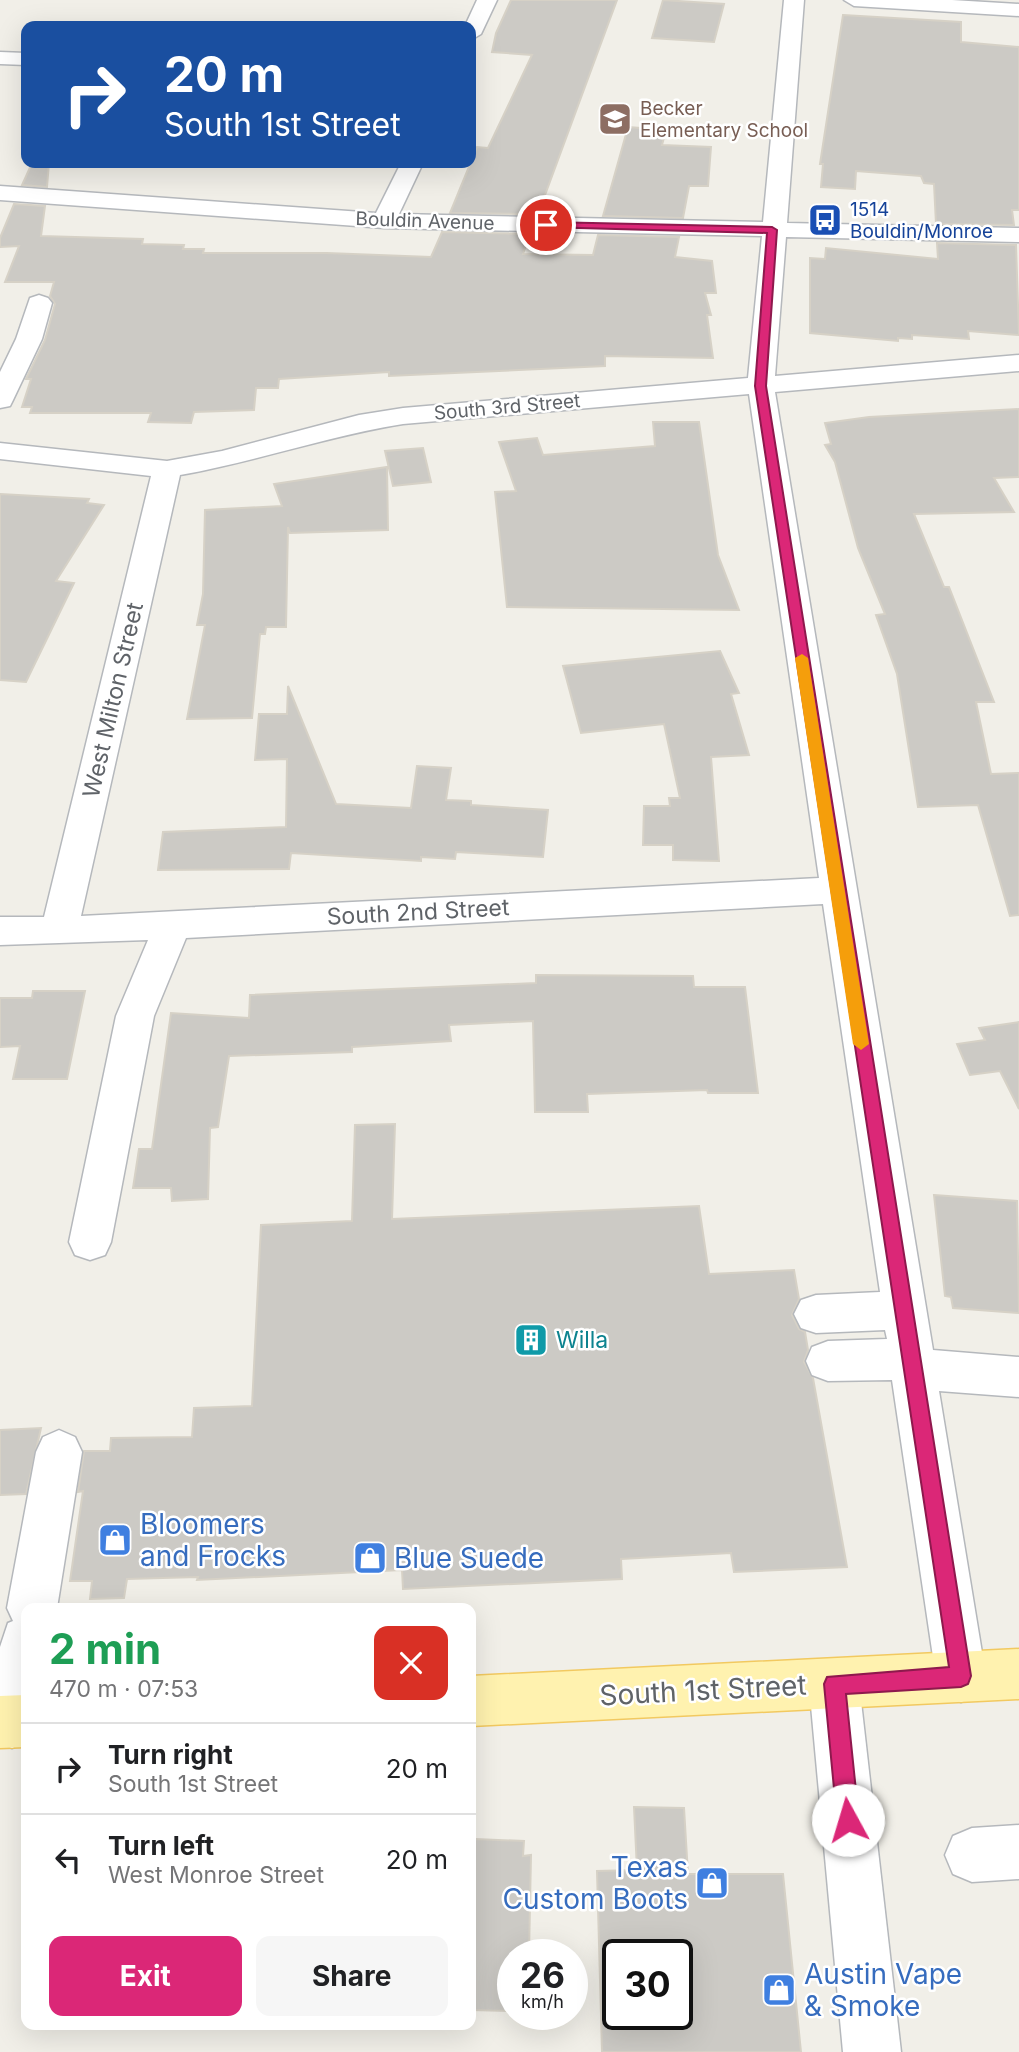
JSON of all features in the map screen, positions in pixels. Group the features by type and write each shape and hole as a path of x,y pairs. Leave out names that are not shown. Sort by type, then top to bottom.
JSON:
{"main road":[{"name":"South 1st Street","path":"476,1701 1019,1674"}],"street":[{"path":"476,23 487,0"},
{"path":"794,0 772,230 761,386 836,890 961,1676"},
{"path":"854,0 1019,10"},
{"path":"0,58 21,60"},
{"path":"384,221 410,168"},
{"name":"Bouldin Avenue","path":"0,193 384,221 1019,235"},
{"path":"0,400 29,339 39,303"},
{"name":"South 3rd Street","path":"0,451 167,469 224,459 359,423 403,416 1019,363"},
{"name":"West Milton Street","path":"59,931 167,469"},
{"name":"South 2nd Street","path":"0,931 59,931 836,890"},
{"path":"90,1241 135,1016 173,925"},
{"path":"816,1314 903,1310"},
{"path":"828,1361 911,1364 1019,1377"},
{"path":"33,1603 59,1452"},
{"path":"13,1722 21,1672"},
{"path":"834,1684 872,2052"}],"building":[{"path":"511,0 617,0 538,214 450,213 468,168 476,168 477,147 488,148 532,55 492,52 496,33"},
{"path":"663,0 724,4 714,42 652,38"},
{"path":"843,15 961,22 961,42 1019,47 1019,210 1012,210 1014,225 936,224 934,184 924,183 921,176 856,171 855,189 821,187 823,164 820,164"},
{"path":"628,127 666,130 662,145 711,147 708,186 689,186 683,218 603,216"},
{"path":"30,168 49,168 47,187 22,185"},
{"path":"14,204 45,206 41,236 143,239 142,244 184,245 183,249 204,249 203,253 327,253 431,257 442,232 530,234 523,254 593,255 598,235 679,237 675,257 712,261 716,293 705,293 711,315 707,315 713,358 605,356 605,366 389,376 389,372 279,379 278,388 256,388 254,410 194,412 191,423 148,422 151,413 30,413 32,407 22,407 31,379 26,379 45,340 55,304 50,296 54,282 5,282 19,246 0,247 0,238"},
{"path":"937,243 1016,245 1019,335 968,331 969,339 912,335 912,339 898,338 898,341 810,333 810,258 825,259 826,248 938,259"},
{"path":"1019,409 1019,477 994,478 1014,512 914,514 944,587 949,587 994,702 976,702 991,774 1019,773 1019,915 1010,916 978,805 918,807 897,674 876,615 885,614 858,548 835,462 825,445 831,444 825,423 869,417"},
{"path":"653,422 699,422 718,555 739,610 507,607 495,492 516,491 499,442 537,438 543,455 655,446"},
{"path":"423,448 431,482 393,486 385,451"},
{"path":"387,467 388,530 290,533 288,527 286,627 266,627 265,634 260,634 252,718 187,719 205,625 197,625 203,594 205,510 282,506 274,484"},
{"path":"0,494 89,499 87,503 104,505 56,581 74,583 26,682 0,680"},
{"path":"720,651 739,693 731,694 749,755 711,757 719,861 673,860 673,845 643,845 644,806 670,806 669,798 680,798 664,724 581,733 563,666"},
{"path":"288,686 336,804 411,808 417,766 451,768 446,800 471,801 471,805 548,810 543,857 456,852 455,859 421,857 421,861 291,853 289,869 158,870 163,832 286,827 287,759 255,760 259,714 287,714"},
{"path":"536,975 693,976 694,987 745,987 758,1093 708,1093 707,1090 587,1094 588,1112 535,1112 533,1021 449,1025 451,1041 352,1047 352,1052 229,1056 218,1127 210,1128 208,1199 172,1201 171,1188 133,1188 139,1149 152,1149 171,1013 249,1018 250,995 536,983"},
{"path":"33,991 85,991 67,1079 13,1079 20,1046 0,1047 0,998 32,998"},
{"path":"1019,1022 1019,1109 1000,1071 970,1075 957,1044 985,1040 979,1028"},
{"name":"Willa","path":"395,1124 392,1219 699,1206 709,1274 794,1270 799,1299 792,1315 799,1329 805,1332 808,1350 804,1362 813,1378 847,1567 734,1572 731,1553 621,1559 622,1579 403,1589 402,1570 197,1580 198,1577 127,1579 124,1598 90,1599 92,1581 70,1581 83,1491 78,1492 84,1451 110,1451 111,1438 192,1437 194,1408 252,1406 261,1225 352,1221 355,1125"},
{"path":"934,1195 1017,1201 1019,1313 953,1308 951,1297 945,1296"},
{"path":"41,1428 26,1494 0,1495 0,1430"},
{"path":"634,1807 684,1808 688,1874 783,1874 801,2052 602,2052 597,1871 637,1870"},
{"path":"476,1839 524,1841 523,1856 531,1855 529,1939 497,1939 497,2011 476,2010"}],"slow traffic":[{"path":"802,658 861,1044"}],"place":[{"name":"Becker Elementary School","path":"615,119"},
{"name":"1514 Bouldin/Monroe","path":"825,220"},
{"name":"Willa","path":"531,1340"},
{"name":"Bloomers and Frocks","path":"115,1540"},
{"name":"Blue Suede","path":"370,1558"},
{"name":"Texas Custom Boots","path":"712,1883"},
{"name":"Austin Vape & Smoke","path":"779,1990"}],"route":[{"path":"546,225 772,230 761,386 836,890 961,1676 834,1684 848,1820"}]}
